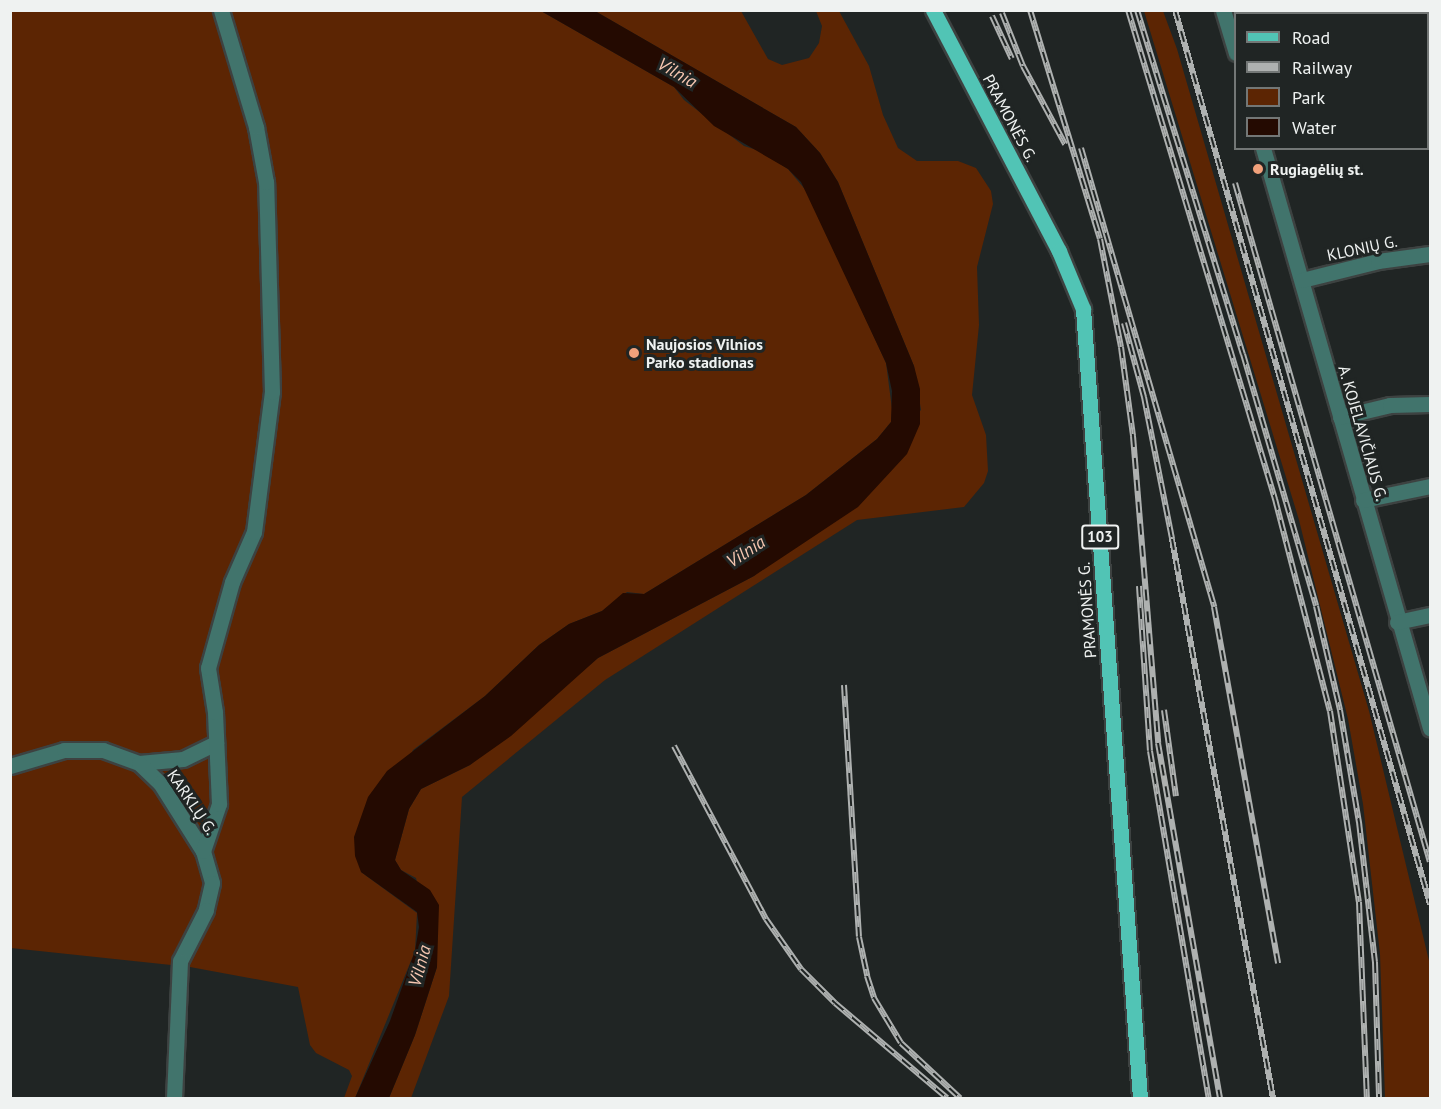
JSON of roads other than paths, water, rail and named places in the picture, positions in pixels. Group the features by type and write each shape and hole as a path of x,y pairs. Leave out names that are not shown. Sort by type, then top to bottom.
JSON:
{"main road":[{"name":"PRAMONĖS G.","path":"933,10 1059,251 1083,309 1140,1098"}],"street":[{"path":"204,851 219,804 216,743 208,668 214,637 254,532 261,501 272,392 273,328 266,182 256,128 221,10"},
{"path":"1223,10 1234,46"},
{"name":"A. KOJELAVIČIAUS G.","path":"1264,150 1398,622 1431,728"},
{"name":"KLONIŲ G.","path":"1302,280 1378,261 1431,254"},
{"path":"1340,417 1390,405 1431,404"},
{"path":"1363,500 1431,486"},
{"path":"1398,622 1431,615"},
{"path":"139,764 183,759 216,743"},
{"name":"KARKLŲ G.","path":"10,766 64,750 103,750 139,764 160,783 204,851 212,883 206,910 180,961 174,1098"}],"water":[{"name":"Vilnia","path":"541,11 595,11 796,127 820,153 838,182 914,366 920,389 920,424 907,454 858,507 754,576 598,658 511,736 470,765 421,789 409,809 395,860 401,870 430,890 439,905 437,967 415,1035 389,1098 355,1098 390,1021 415,951 419,927 417,912 361,872 355,856 354,837 368,797 387,771 485,696 539,645 569,624 602,611 623,593 644,594 806,495 877,439 891,422 892,391 886,363 801,182 788,169 714,126 674,87"}],"railway":[{"path":"1030,10 1100,239 1121,347 1133,436 1158,743 1220,1098"},
{"path":"1128,10 1275,499 1330,711 1359,902 1367,1098"},
{"path":"1137,10 1243,354 1316,606 1340,710 1359,822 1375,962 1379,1098"},
{"path":"1175,10 1430,904"},
{"path":"1002,13 1023,66 1065,144"},
{"path":"992,16 1012,59"},
{"path":"1081,148 1214,607 1278,963"},
{"path":"1235,183 1430,862"},
{"path":"1124,323 1144,397 1172,539 1273,1098"},
{"path":"1139,586 1150,751 1209,1098"},
{"path":"844,685 859,937 867,976 874,998 901,1043 960,1098"},
{"path":"1164,710 1176,796"},
{"path":"674,746 766,919 801,969 835,1003 947,1098"}],"place":[{"name":"Rugiagėlių st.","path":"1258,169"},
{"name":"Naujosios Vilnios Parko stadionas","path":"634,353"}]}
